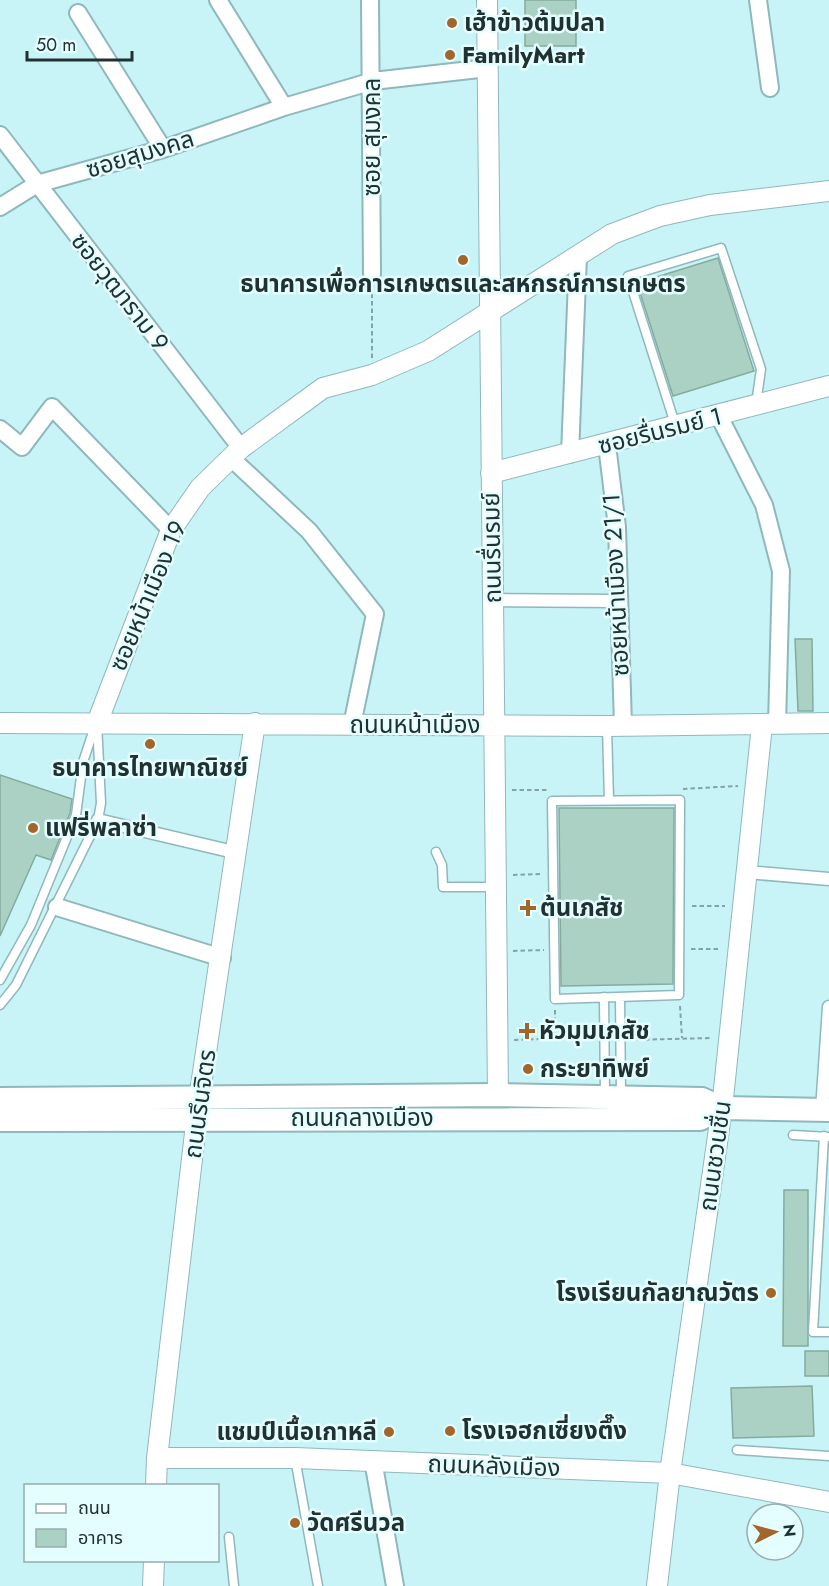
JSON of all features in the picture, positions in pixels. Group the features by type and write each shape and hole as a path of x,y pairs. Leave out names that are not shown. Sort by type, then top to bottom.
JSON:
{"main road":[{"name":"ถนนกลางเมือง","path":"0,1120 498,1095 702,1099 722,1108 825,1110"},
{"path":"497,1119 498,1095"},
{"name":"ถนนกลางเมือง","path":"0,1099 198,1109 497,1119 700,1119 722,1108"}],"street":[{"path":"218,0 284,107"},
{"name":"ซอย สุมงคล","path":"370,0 373,81 372,274"},
{"name":"ถนนรื่นรมย์","path":"488,0 489,314 498,1095"},
{"path":"758,0 770,88"},
{"path":"78,13 163,148"},
{"name":"ซอยสุมงคล","path":"0,207 37,184 163,148 284,107 373,81 488,68"},
{"name":"ซอยวุฒาราม 9","path":"0,135 236,453 309,531 375,614 352,725"},
{"name":"ซอยหน้าเมือง 19","path":"97,723 171,530 200,488 236,453 323,388 372,375 428,351 612,234 660,216 710,205 829,191"},
{"path":"570,454 578,256"},
{"name":"ซอยรื่นรมย์ 1","path":"491,473 676,428 829,386"},
{"path":"0,429 22,447 52,407 171,530"},
{"path":"719,416 764,505 780,571 770,724"},
{"name":"ซอยหน้าเมือง 21/1","path":"607,445 617,527 615,726"},
{"path":"492,600 618,601"},
{"name":"ถนนหน้าเมือง","path":"0,723 615,726 829,723"},
{"name":"ถนนรึนจิตร","path":"156,1484 157,1458 198,1109 238,853 255,723"},
{"name":"ถนนชวนชื่น","path":"657,1586 670,1473 722,1108 755,786 770,724"},
{"path":"98,820 238,853"},
{"path":"746,872 829,879"},
{"path":"57,907 222,958"},
{"path":"825,1110 829,1007"},
{"name":"ถนนหลังเมือง","path":"157,1458 295,1458 670,1473 829,1502"},
{"path":"373,1461 395,1586"},
{"path":"153,1586 154,1562"}],"lane":[{"path":"676,428 628,276 721,248 761,369 756,407"},
{"path":"0,1005 16,985 57,907 98,820 101,803 97,723"},
{"path":"0,980 32,925 76,815 87,744 97,723"},
{"path":"609,800 615,726"},
{"path":"609,800 680,800 679,995 555,999 552,801 609,800"},
{"path":"436,852 442,864 443,887 495,881"},
{"path":"604,997 604,1037 613,1097"},
{"path":"613,1097 621,1040 620,997"},
{"path":"793,1136 827,1137 813,1332 829,1332"},
{"path":"737,1450 829,1456"},
{"path":"295,1458 318,1586"},
{"path":"229,1537 234,1586"}],"path":[{"path":"372,274 372,375"},
{"path":"680,800 680,789 755,786"},
{"path":"495,790 552,790 552,801"},
{"path":"495,881 553,874"},
{"path":"679,906 743,906"},
{"path":"679,949 739,948"},
{"path":"496,952 554,950"},
{"path":"679,995 682,1038"},
{"path":"555,999 555,1038"},
{"path":"497,1041 604,1037"},
{"path":"621,1040 729,1037"}],"building":[{"path":"525,0 576,0 576,46 525,46"},
{"path":"718,258 754,371 673,396 637,283"},
{"path":"795,639 812,639 813,711 798,711"},
{"name":"แฟรี่พลาซ่า","path":"0,775 72,799 70,813 51,860 36,855 0,936"},
{"path":"559,808 674,808 673,984 561,986"},
{"path":"784,1190 808,1190 808,1346 783,1346"},
{"path":"805,1351 829,1351 829,1376 805,1376"},
{"path":"812,1386 814,1436 733,1438 731,1388"}],"place":[{"name":"เฮ้าข้าวต้มปลา","path":"452,23"},
{"name":"FamilyMart","path":"450,55"},
{"name":"ธนาคารเพื่อการเกษตรและสหกรณ์การเกษตร","path":"463,260"},
{"name":"ธนาคารไทยพาณิชย์","path":"150,744"},
{"name":"แฟรี่พลาซ่า","path":"33,828"},
{"name":"ต้นเภสัช","path":"528,908"},
{"name":"หัวมุมเภสัช","path":"527,1031"},
{"name":"กระยาทิพย์","path":"528,1069"},
{"name":"โรงเรียนกัลยาณวัตร","path":"771,1293"},
{"name":"โรงเจฮกเซี่ยงตึ๊ง","path":"450,1431"},
{"name":"แชมป์เนื้อเกาหลี","path":"389,1432"},
{"name":"วัดศรีนวล","path":"295,1523"}]}
